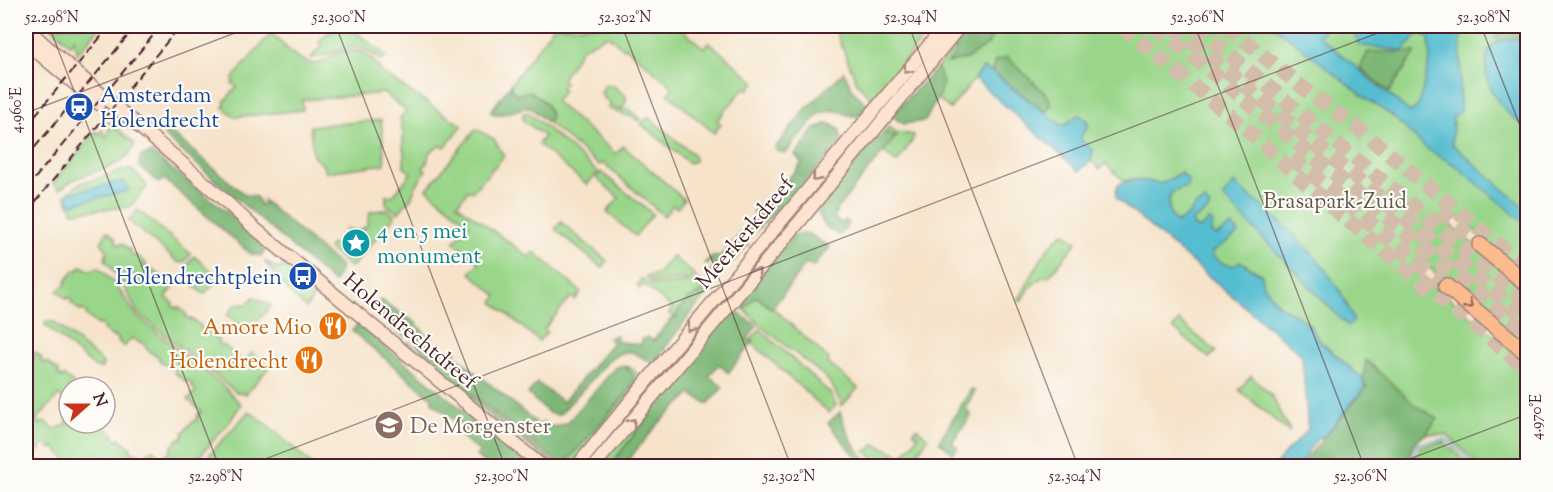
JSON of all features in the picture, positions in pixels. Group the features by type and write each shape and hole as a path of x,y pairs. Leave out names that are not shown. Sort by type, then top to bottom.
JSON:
{"highway":[{"path":"1480,245 1527,285"},
{"path":"1446,286 1527,354"}],"street":[{"name":"Meerkerkdreef","path":"577,466 945,26"},
{"name":"Meerkerkdreef","path":"594,466 960,26"},
{"path":"26,27 90,91"},
{"path":"26,43 90,91"},
{"name":"Holendrechtdreef","path":"90,91 194,184 252,225 542,466"}],"green space":[{"path":"50,26 101,26 77,54 74,38 70,45"},
{"path":"337,26 349,26 387,57 381,60 370,52 353,47 311,58 322,45 319,42 328,32 331,34"},
{"path":"554,26 678,26 704,48 709,42 755,82 748,90 745,87 717,120 721,124 714,133 668,94 673,87 626,47 624,49 608,35 582,48 562,79 565,83 560,88 563,91 555,101 616,154 623,146 684,199 677,208 673,205 664,216 603,163 599,165 547,122 551,118 510,89 511,84"},
{"path":"933,26 873,100 857,83 834,27"},
{"name":"Brasapark-Zuid","path":"941,26 1527,26 1527,275 1455,215 1448,223 1527,290 1527,350 1419,259 1412,267 1527,363 1527,466 1480,466 1447,435 1426,434 1365,387 1362,378 1320,341 1307,322 1278,305 1261,283 1234,266 1224,264 1213,257 1212,252 1239,233 1221,233 1216,236 1211,232 1194,227 1191,221 1206,212 1195,206 1188,216 1176,223 1169,204 1181,173 1161,184 1134,179 1124,181 1105,163 1100,169 1091,161 1093,151 1081,140 1082,133 1088,125 1087,121 1079,115 1063,126 983,68 950,109 938,99 937,68 955,48"},
{"path":"971,26 977,26 992,36 988,45 966,59 948,63 954,55 960,38"},
{"path":"1502,26 1527,26 1527,36 1499,41 1495,38 1503,31"},
{"path":"271,33 294,55 311,63 320,63 350,50 363,52 374,61 384,76 462,126 445,147 440,145 429,153 427,163 423,168 426,170 411,198 398,213 386,204 386,196 394,195 411,173 404,167 400,118 406,111 384,93 302,100 303,110 235,117 223,107 226,104 224,102 237,87 232,83 233,78"},
{"path":"1368,52 1416,52 1389,92 1360,68"},
{"path":"1007,57 1048,96 1051,105 1046,112 992,72 995,61"},
{"path":"937,68 943,82 939,95 925,121 903,124 891,115"},
{"path":"844,72 854,92 868,105 860,116 837,111 818,115 786,153 777,151 775,148 805,110"},
{"path":"511,84 511,89 517,95 529,91 541,99 551,118 547,122 531,108 526,107 503,114 490,112"},
{"path":"606,84 612,85 626,96 626,102 622,108 616,109 628,109 641,119 639,121 607,107 610,104 615,108 601,92"},
{"path":"523,113 529,113 598,172 587,185 538,144 544,136 523,120"},
{"path":"648,117 694,155 695,161 689,163 641,124"},
{"path":"381,120 385,164 326,172 322,164 313,156 310,126"},
{"path":"109,122 135,144 129,154 111,167 79,178 60,190 53,183 96,131 99,134 102,130 106,138"},
{"path":"828,123 839,129 842,140 800,188 745,241 748,245 734,261 731,260 709,282 710,270 715,267 712,261 706,265 705,262 713,256 719,257 755,219 753,211 759,205 763,208 802,163 795,155 815,129"},
{"path":"888,127 897,132 914,135 897,163 883,152 897,136 883,133"},
{"path":"167,129 245,195 257,198 260,205 264,204 263,200 341,267 334,283 170,141 164,135"},
{"path":"476,129 494,139 504,156 472,192 469,190 457,204 529,257 534,252 581,292 575,300 571,297 544,329 547,332 539,341 493,302 497,296 470,273 479,263 454,242 469,224 427,189"},
{"path":"883,133 897,135 835,211 837,213 834,218 842,224 845,220 849,223 840,235 835,233 824,223 816,204"},
{"path":"151,153 261,238 266,249 261,256 251,254 164,179 159,183 139,166 140,157"},
{"path":"127,169 133,171 146,184 146,188 130,207 73,212 65,195 79,184"},
{"path":"601,172 653,214 635,236 607,212 619,198 596,178"},
{"path":"388,209 395,216 353,266 350,267 328,248 332,243 337,248 342,243 342,251 349,257 361,256 365,247 364,238 359,233 350,233 345,229 358,231 367,226 370,212"},
{"path":"138,210 191,254 184,262 179,263 129,221"},
{"path":"561,222 607,261 604,267 601,267 555,229"},
{"path":"107,231 119,245 121,243 131,251 134,257 136,255 146,263 144,265 163,278 161,279 165,283 174,287 166,297 173,303 172,305 187,315 186,317 192,319 202,327 201,329 219,341 222,347 224,345 237,359 244,362 252,353 269,367 246,394 236,392 138,313 119,278 105,260 107,250 101,243"},
{"path":"1065,233 1077,242 1049,276 1036,281 1021,301 1019,299 1033,272 1052,244"},
{"path":"809,234 830,247 813,267 806,263 772,309 756,296 744,309 739,300 794,235"},
{"path":"194,256 220,278 204,294 195,287 185,269"},
{"path":"672,256 696,276 692,279 652,282 646,277 659,273"},
{"path":"264,261 278,269 284,265 317,293 306,308 292,295"},
{"path":"81,266 91,271 98,267 114,283 138,317 222,385 241,404 231,420 191,466 74,466 54,447 52,449 45,443 37,452 30,447 31,444 26,442 26,364 33,359 31,357 35,352 45,364 47,362 59,372 57,397 37,419 38,424 46,422 54,429 57,428 57,435 114,435 117,440 119,438 131,448 134,454 136,452 143,458 152,449 162,458 172,450 171,448 179,438 181,439 193,421 195,422 201,411 188,400 196,390 188,380 186,382 174,372 171,366 169,368 159,360 160,358 150,352 142,342 132,338 124,347 118,341 119,339 113,337 103,329 104,327 86,315 87,313 71,303 68,297 67,299 57,291 67,284 65,282 75,270 77,271"},
{"path":"641,279 652,285 694,282 698,279 710,288 710,292 703,290 689,299 679,310 675,319 669,313 672,308 644,285 639,289 637,285"},
{"path":"703,290 710,292 695,308 653,364 630,352 612,357 558,415 549,413 528,394 537,383 563,402 613,342 609,338 617,335 616,341 641,345 642,339 648,337 653,341 673,317 676,319 683,305"},
{"path":"755,296 773,308 829,359 828,363 858,388 842,406 832,385 823,375 762,327 744,309"},
{"path":"254,297 271,306 254,325 244,327 227,315 235,305 247,304"},
{"path":"381,300 416,323 443,354 412,335 405,337 372,311"},
{"path":"731,308 757,326 747,339 753,342 728,373 719,364 709,376 723,387 708,404 691,394 659,423 623,466 610,466"},
{"path":"46,321 54,322 101,361 102,368 93,366 45,325"},
{"path":"1179,321 1216,351 1209,358 1173,328"},
{"path":"358,324 531,466 488,466 476,456 480,452 458,434 463,428 431,401 433,399 352,331"},
{"path":"760,329 831,394 836,405 829,413 750,341"},
{"path":"412,339 444,359 454,350 457,352 455,355 540,426 543,422 549,426 556,426 568,422 616,367 628,369 634,379 627,393 570,458 562,463 557,462 437,367"},
{"path":"409,342 427,361 555,464 564,466 554,465 463,395 423,361 407,343"},
{"path":"1366,360 1416,406 1438,419 1426,434 1414,443 1407,466 1300,466 1367,387 1363,378"},
{"path":"620,366 628,367 634,370 639,384 573,465 568,466 563,463 633,385 634,379 628,368"},
{"path":"679,370 683,371 610,466 598,466"},
{"path":"1251,376 1272,396 1289,432 1239,390"},
{"path":"971,389 975,391 966,408 971,416 952,442 958,448 953,453 939,441"},
{"path":"249,411 274,430 313,466 199,466"},
{"path":"840,412 853,442 863,456 875,466 864,466 828,423"},
{"path":"917,428 928,438 908,466 883,466 865,451 875,444 901,455 904,454 918,436 913,432"},
{"path":"1444,442 1470,466 1417,466 1420,447"}],"water":[{"path":"1274,26 1327,26 1319,36 1410,112 1418,107 1430,60 1429,38 1420,33 1403,51 1359,45 1355,35 1357,26 1461,26 1460,112 1453,116 1452,144 1525,208 1527,225 1455,165 1427,149 1391,115 1368,100"},
{"path":"1527,36 1527,127 1504,109 1492,92 1488,83 1486,63 1492,46 1496,43"},
{"path":"983,68 992,72 1063,126 1079,115 1087,121 1088,125 1081,140 1093,151 1091,161 1079,171 974,78"},
{"path":"1181,173 1188,180 1187,187 1172,192 1169,204 1171,215 1176,223 1188,216 1195,206 1205,201 1210,207 1192,221 1194,227 1200,229 1209,220 1213,223 1211,232 1216,236 1232,226 1239,233 1212,252 1213,257 1224,264 1234,266 1240,261 1262,275 1262,283 1278,305 1307,322 1320,342 1362,378 1365,387 1324,437 1316,440 1298,466 1275,466 1308,430 1302,355 1116,198 1117,186 1122,183 1138,180 1161,184"},
{"path":"124,181 128,188 127,191 72,204 67,199 69,193"},
{"path":"1234,183 1290,231 1316,258 1343,296 1354,321 1348,326 1223,197"}],"waterway":[{"path":"1412,466 1417,444 1446,439 1475,466"}],"tunnel":[{"path":"1122,26 1245,128 1340,214 1528,370"},
{"path":"1156,26 1528,334"},
{"path":"1173,26 1528,320"},
{"path":"1195,26 1528,301"},
{"path":"1226,26 1360,130 1528,269"},
{"path":"1292,158 1446,286"},
{"path":"1440,210 1480,245"}],"railway":[{"path":"26,126 110,26"},
{"path":"26,158 136,26"},
{"path":"26,189 161,26"},
{"path":"26,213 180,26"}],"place":[{"name":"Amsterdam Holendrecht","path":"79,107"},
{"name":"4 en 5 mei monument","path":"356,243"},
{"name":"Holendrechtplein","path":"303,276"},
{"name":"Amore Mio","path":"333,326"},
{"name":"Holendrecht","path":"309,360"},
{"name":"De Morgenster","path":"389,425"}]}
